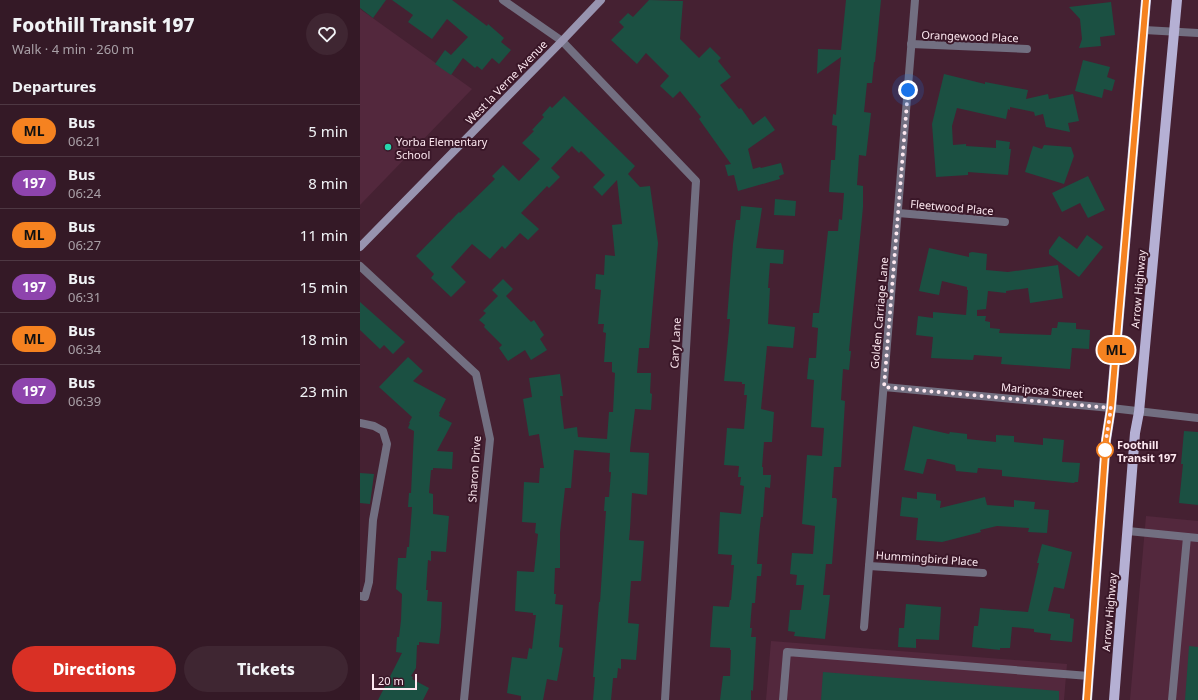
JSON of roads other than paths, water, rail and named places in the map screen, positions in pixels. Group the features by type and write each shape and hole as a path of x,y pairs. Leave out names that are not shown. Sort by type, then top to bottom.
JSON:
{"main road":[{"name":"West la Verne Avenue","path":"360,248 562,42 600,0"},
{"name":"Arrow Highway","path":"1087,700 1106,440 1111,408 1146,0"},
{"name":"Arrow Highway","path":"1114,700 1135,433 1139,412 1177,0"}],"street":[{"name":"Cary Lane","path":"502,0 562,42 696,181 665,700"},
{"name":"Golden Carriage Lane","path":"864,627 915,0"},
{"path":"1144,30 1198,33"},
{"name":"Orangewood Place","path":"911,44 1027,49"},
{"name":"Fleetwood Place","path":"898,213 1005,222"},
{"name":"Sharon Drive","path":"360,266 476,374 490,439 464,700"},
{"name":"Mariposa Street","path":"884,387 1111,408 1198,418"},
{"path":"360,423 374,426 384,431 387,444 372,520 369,582 365,596 360,596"},
{"path":"1128,531 1198,538"},
{"path":"1172,700 1187,537"},
{"name":"Hummingbird Place","path":"869,566 983,573"},
{"path":"783,700 787,652 1089,676"}],"place":[{"name":"Yorba Elementary School","path":"388,147"},
{"name":"Foothill Transit 197","path":"1105,450"}]}
